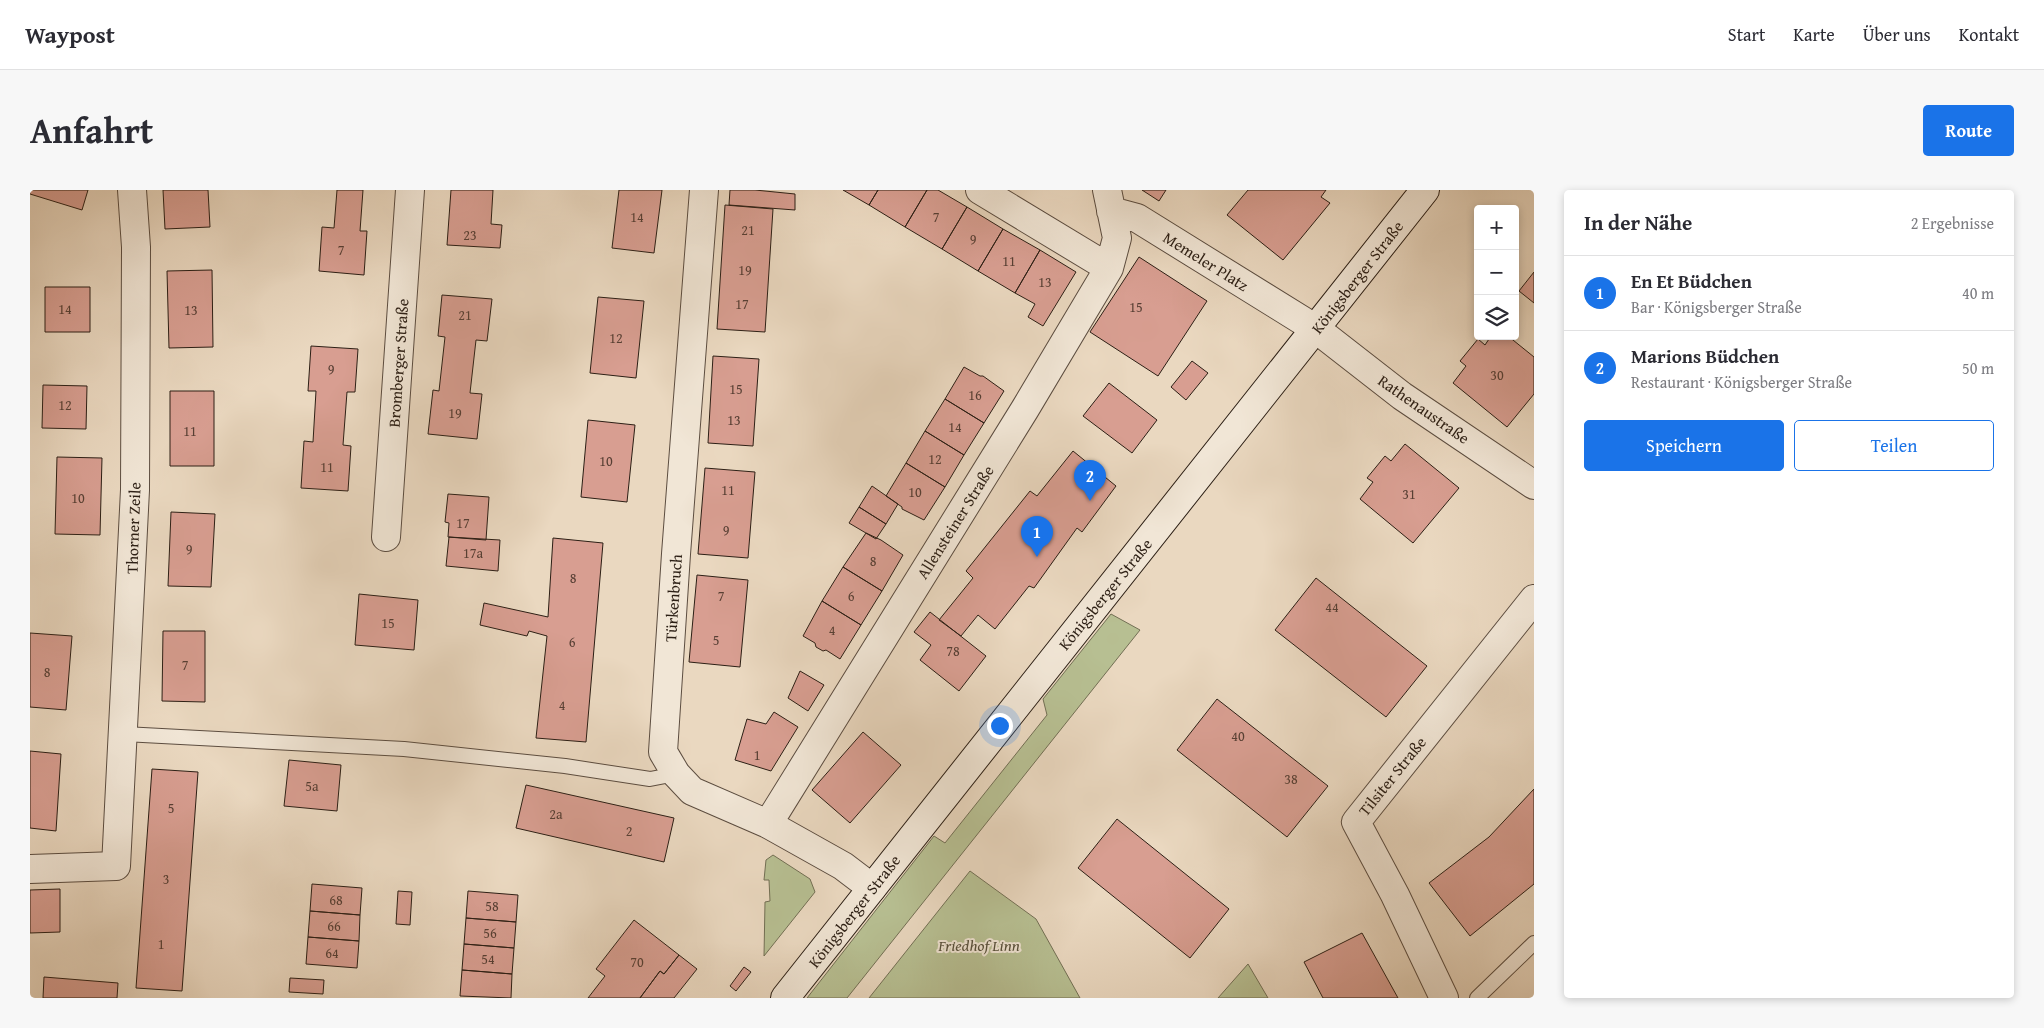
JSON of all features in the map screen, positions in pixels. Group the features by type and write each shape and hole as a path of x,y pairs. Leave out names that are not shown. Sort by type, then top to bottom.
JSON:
{"street":[{"name":"Thorner Zeile","path":"30,869 116,866 136,490 136,247 132,190"},
{"name":"Bromberger Straße","path":"386,537 410,190"},
{"name":"Türkenbruch","path":"704,190 663,752 676,774 692,791 768,824 843,866 872,888"},
{"path":"980,190 1108,268"},
{"name":"Königsberger Straße","path":"785,998 1425,190"},
{"name":"Allensteiner Straße","path":"768,824 1025,409 1108,268 1117,238 1109,201"},
{"name":"Memeler Platz","path":"1109,201 1316,330"},
{"name":"Rathenaustraße","path":"1316,330 1402,396 1534,485"},
{"name":"Tilsiter Straße","path":"1444,998 1395,896 1356,822 1534,599"}],"lane":[{"path":"124,734 404,749 565,766 650,779 676,774"},
{"path":"1477,998 1534,943"}],"green space":[{"path":"1111,614 1140,630 847,998 807,998 934,836 945,843 1047,715 1043,699"},
{"path":"773,855 810,879 815,892 764,956 765,902 770,901 769,880 764,880 766,860"},
{"name":"Friedhof Linn","path":"970,871 1036,919 1080,998 869,998"},
{"path":"1248,964 1268,998 1218,998"}],"building":[{"path":"30,190 88,190 82,210 30,194"},
{"path":"163,190 208,190 210,227 165,229"},
{"path":"337,190 363,190 360,231 367,231 364,275 319,271 322,227 334,228"},
{"path":"451,190 493,190 491,224 502,225 500,248 447,245"},
{"path":"619,190 662,190 654,253 612,248"},
{"path":"730,190 755,190 795,194 795,210 729,205"},
{"path":"843,190 878,190 869,205"},
{"path":"878,190 927,190 905,227 869,205"},
{"path":"927,190 938,190 967,207 942,249 905,227"},
{"path":"1142,190 1166,190 1159,201"},
{"path":"1248,190 1326,190 1321,197 1330,203 1283,260 1227,215"},
{"path":"725,205 773,209 765,332 717,329"},
{"path":"967,207 1003,229 978,271 942,249"},
{"path":"1003,229 1040,250 1015,293 978,271"},
{"path":"1040,250 1076,272 1043,326 1028,317 1035,304 1015,293"},
{"path":"1139,257 1207,301 1158,376 1090,332"},
{"path":"212,270 213,347 169,348 167,271"},
{"path":"1534,272 1534,303 1519,291"},
{"path":"45,287 90,287 90,332 45,332"},
{"path":"442,295 492,299 487,341 476,340 470,393 482,394 477,439 428,434 433,390 439,391 445,337 438,336"},
{"path":"598,297 644,301 636,378 590,373"},
{"path":"1477,340 1485,345 1488,340 1513,340 1534,357 1534,394 1507,427 1453,383 1466,366 1460,361"},
{"path":"311,346 358,349 355,392 347,392 343,445 351,446 348,491 301,488 304,441 313,442 316,391 308,391"},
{"path":"713,356 759,359 753,446 708,443"},
{"path":"1192,361 1208,373 1186,400 1171,387"},
{"path":"964,367 983,376 1004,391 984,423 945,399"},
{"path":"1109,383 1157,420 1132,453 1083,416"},
{"path":"43,385 87,386 86,429 42,428"},
{"path":"170,391 214,391 214,466 170,466"},
{"path":"945,399 984,423 964,455 925,431"},
{"path":"588,420 635,425 627,502 581,497"},
{"path":"925,431 964,455 945,487 906,463"},
{"path":"1405,444 1459,488 1413,543 1360,499 1373,482 1367,478 1385,456 1391,461"},
{"path":"1073,451 1116,486 1082,532 1077,528 1034,588 1029,586 995,629 978,615 961,636 939,620 973,578 966,571 1030,491 1037,496"},
{"path":"57,457 102,458 100,535 55,534"},
{"path":"906,463 945,487 924,520 902,509 902,507 886,496"},
{"path":"705,468 755,472 748,558 698,554"},
{"path":"872,486 898,504 886,524 859,507"},
{"path":"448,494 489,497 486,540 448,537 449,523 445,522"},
{"path":"859,507 886,524 876,539 849,523"},
{"path":"171,512 215,514 211,587 168,586"},
{"path":"866,533 881,540 903,555 882,591 843,567"},
{"path":"449,537 500,540 498,571 446,566"},
{"path":"553,538 603,543 586,742 536,738 547,636 529,631 527,636 480,625 484,603 548,617"},
{"path":"843,567 882,591 861,625 822,601"},
{"path":"697,575 748,580 740,667 689,662"},
{"path":"1316,578 1427,666 1386,717 1275,630"},
{"path":"359,594 418,600 414,650 355,645"},
{"path":"822,601 861,625 840,659 826,650 823,651 816,647 815,643 803,636"},
{"path":"930,612 986,656 959,691 920,660 931,645 914,632"},
{"path":"163,631 205,631 205,702 162,701"},
{"path":"30,633 72,636 66,710 30,707"},
{"path":"800,671 824,685 808,711 788,698"},
{"path":"1217,699 1328,786 1287,837 1177,750"},
{"path":"774,712 798,727 771,771 735,760 747,719 766,724"},
{"path":"863,732 901,765 850,823 812,790"},
{"path":"30,751 61,754 56,831 30,828"},
{"path":"289,760 341,765 337,811 284,806"},
{"path":"152,769 198,772 182,991 136,988"},
{"path":"526,785 674,818 664,862 516,828"},
{"path":"1534,789 1534,884 1470,936 1429,883 1489,837"},
{"path":"1117,819 1229,909 1190,958 1078,868"},
{"path":"312,884 362,888 360,915 310,911"},
{"path":"60,889 60,932 30,933 30,890"},
{"path":"398,891 412,892 410,925 396,924"},
{"path":"468,891 518,895 516,922 466,918"},
{"path":"310,911 360,915 359,941 308,937"},
{"path":"466,918 516,922 514,948 464,944"},
{"path":"634,920 679,955 664,974 660,971 640,998 588,998 605,976 596,969"},
{"path":"1362,933 1398,998 1323,998 1304,962"},
{"path":"308,937 359,941 357,968 306,964"},
{"path":"464,944 514,948 512,974 462,970"},
{"path":"679,955 697,969 674,998 640,998 660,971 664,974"},
{"path":"744,967 751,972 736,991 730,986"},
{"path":"462,970 512,974 511,998 460,996"},
{"path":"44,977 118,983 117,998 43,998"},
{"path":"290,978 324,980 323,994 289,992"}],"place":[{"name":"Marions Büdchen","path":"1090,501"},
{"name":"En Et Büdchen","path":"1037,557"}]}
